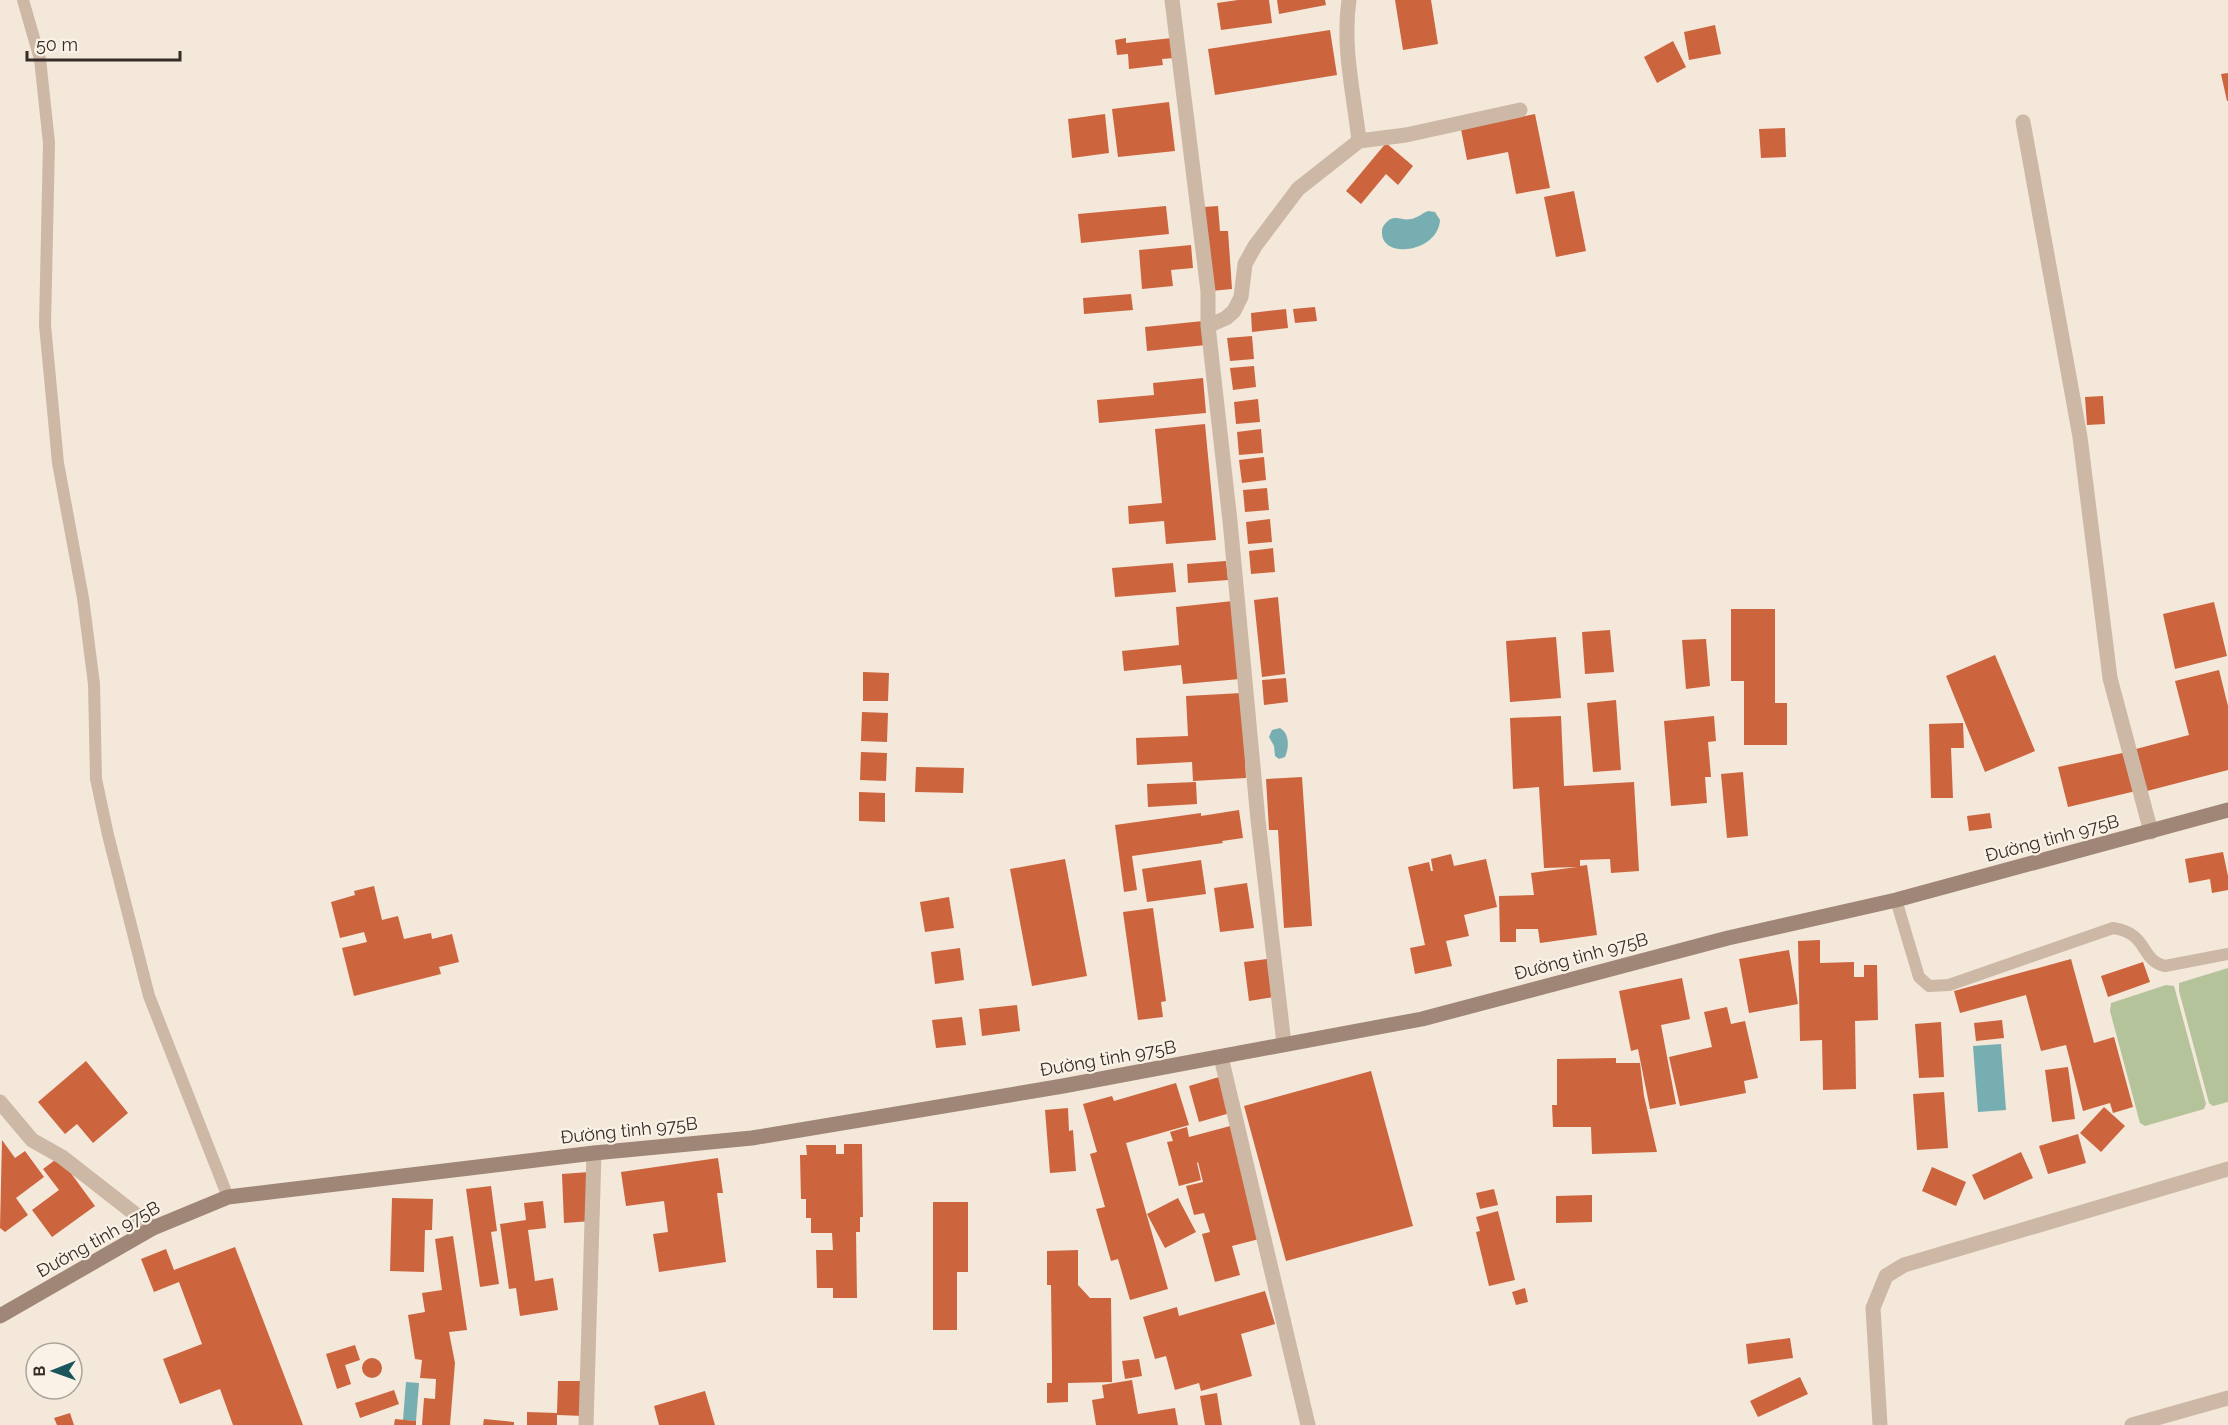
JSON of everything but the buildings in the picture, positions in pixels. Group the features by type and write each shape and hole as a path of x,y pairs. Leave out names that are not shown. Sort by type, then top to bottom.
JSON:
{"main road":[{"name":"Đường tỉnh 975B","path":"0,1316 153,1228 228,1197 594,1153 752,1137 1063,1086 1422,1019 1717,940 1896,900 2228,810"}],"street":[{"path":"1172,0 1208,291 1208,326 1230,521 1258,820 1284,1044"},
{"path":"1349,0 1350,72 1359,141"},
{"path":"1208,326 1226,318 1233,311 1241,297 1245,264 1255,246 1298,189 1359,141 1406,135 1520,110"},
{"path":"2023,122 2080,437 2110,678 2151,832"},
{"path":"1221,1057 1308,1425"},
{"path":"0,1102 32,1140 62,1157 153,1228"},
{"path":"586,1425 594,1153"},
{"path":"1880,1425 1873,1308 1886,1276 1904,1265 2228,1168"},
{"path":"2132,1425 2228,1399"}],"lane":[{"path":"23,0 40,59 49,143 45,325 58,463 83,598 94,684 96,778 108,835 149,996 228,1197"},
{"path":"1896,900 1918,977 1929,986 1949,986 2113,928 2123,930 2140,940 2151,960 2157,965 2165,966 2228,954"}],"green space":[{"path":"2228,968 2228,1102 2213,1106 2209,1103 2179,991 2179,983"},
{"path":"2166,985 2174,986 2206,1104 2204,1109 2145,1126 2140,1123 2110,1011 2111,1003"}],"water":[{"path":"1428,211 1435,212 1440,220 1437,231 1430,240 1410,249 1399,249 1390,246 1384,240 1382,230 1389,220 1413,218"},
{"path":"1280,728 1286,734 1288,745 1285,757 1279,759 1275,756 1274,746 1269,737 1272,730"},
{"path":"2001,1044 2006,1110 1978,1112 1973,1046"},
{"path":"406,1382 419,1383 416,1421 403,1420"}]}
